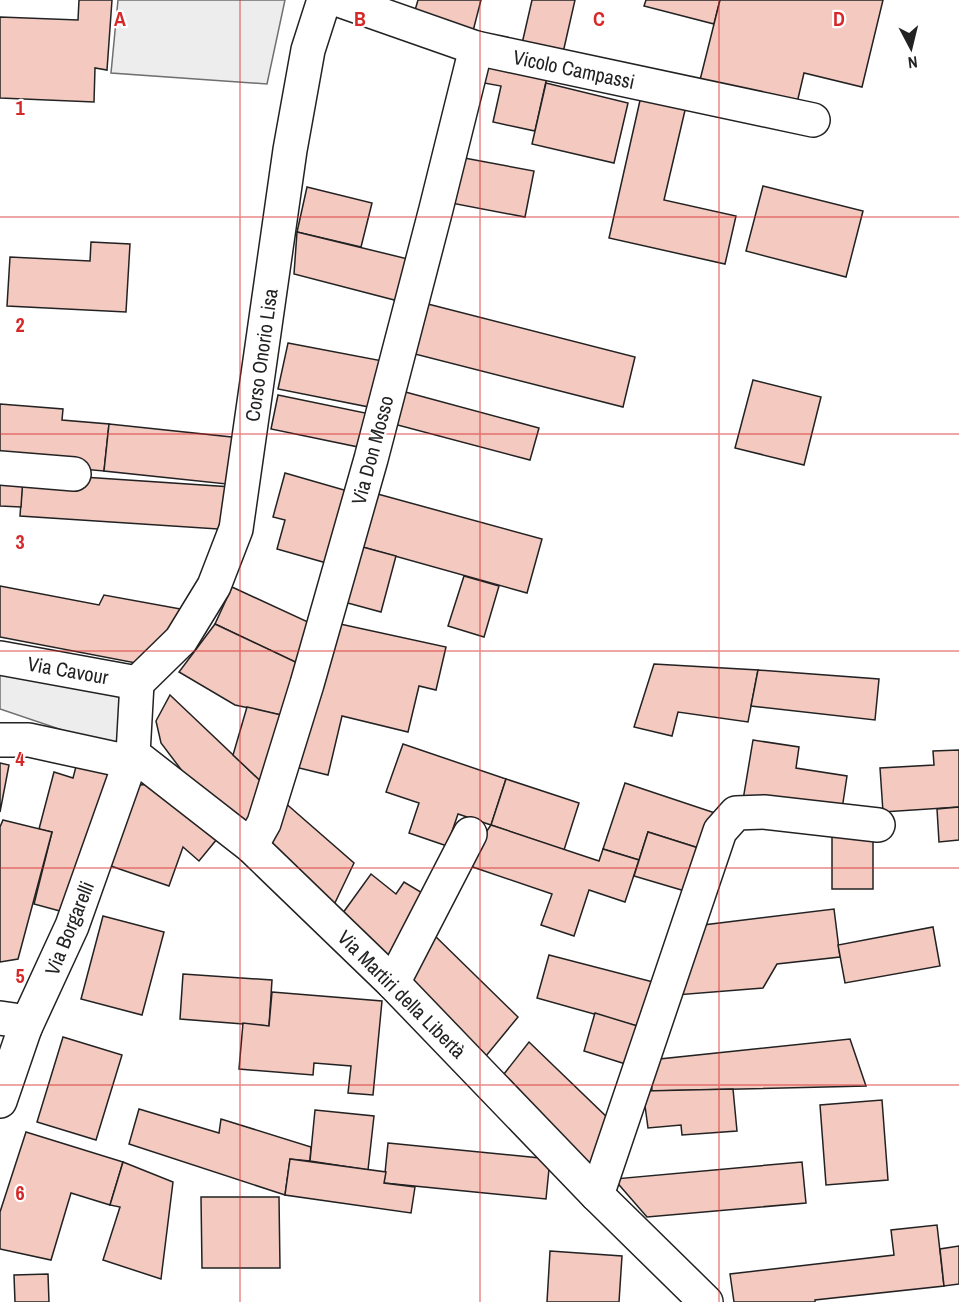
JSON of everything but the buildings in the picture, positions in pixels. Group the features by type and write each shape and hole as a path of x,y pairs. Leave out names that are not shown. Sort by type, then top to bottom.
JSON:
{"street":[{"name":"Corso Onorio Lisa","path":"137,683 181,640 214,586 236,529 290,150 309,50 324,0"},
{"name":"Vicolo Campassi","path":"339,0 476,48 813,120"},
{"name":"Via Don Mosso","path":"250,846 264,823 307,684 370,459 476,48"},
{"path":"0,468 74,474"},
{"name":"Via Cavour","path":"0,658 137,683"},
{"path":"0,740 29,740 131,758 137,683"},
{"name":"Via Martiri della Libertà","path":"131,758 250,846 393,983 597,1195 706,1302"},
{"name":"Via Borgarelli","path":"0,1101 13,1023 72,926 131,758"},
{"path":"597,1195 720,831 736,813 764,812 878,825"},
{"path":"393,983 470,834"}],"shaded area":[{"path":"118,0 285,0 267,84 111,73"},
{"path":"0,658 137,683 133,754 0,709"}]}
